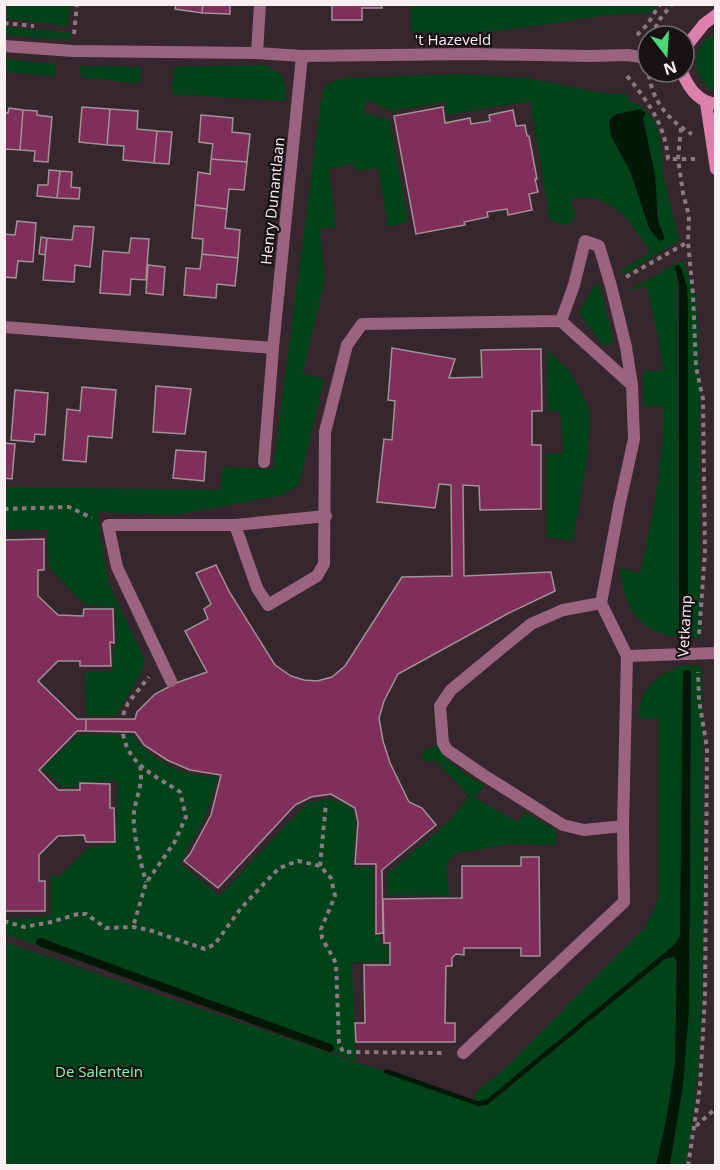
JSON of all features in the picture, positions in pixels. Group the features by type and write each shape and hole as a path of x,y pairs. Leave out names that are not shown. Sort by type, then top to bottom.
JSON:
{"street":[{"path":"257,53 260,4"},
{"path":"696,34 714,12"},
{"name":"'t Hazeveld","path":"4,46 73,51 257,53 302,56 471,54 636,56"},
{"name":"Henry Dunantlaan","path":"264,462 302,56"},
{"path":"689,84 696,95 711,103 716,169"},
{"path":"463,1053 624,902 623,826 627,656 601,603 634,439 632,385 626,347 611,286 598,246 585,241 574,285 561,321"},
{"path":"235,525 257,588 268,606 317,576 324,564 325,432 347,345 362,324 561,321 632,385"},
{"path":"4,327 273,348"},
{"path":"171,681 117,567 108,525 235,525 326,516"},
{"path":"601,603 563,610 531,624 451,690 440,706 443,743 447,750 476,770 563,825 584,830 623,826"},
{"path":"627,656 716,653"}],"path":[{"path":"75,30 77,4"},
{"path":"634,36 640,34 660,4"},
{"path":"657,24 672,4"},
{"path":"615,75 627,76 650,105 660,122 668,159 678,159"},
{"name":"Vetkamp","path":"650,84 661,109 681,128 678,159 689,216 688,243 696,367 703,399 705,441 705,552 698,654 699,700 707,748 704,1030 700,1087 688,1166"},
{"path":"611,286 688,243"},
{"path":"4,509 69,507 108,525"},
{"path":"123,715 136,692 164,665"},
{"path":"123,734 125,744 134,760 180,792 186,817 174,843 146,883 133,927"},
{"path":"140,765 141,772 134,813 146,883"},
{"path":"320,866 326,804"},
{"path":"4,921 24,927 86,914 106,928 133,927 149,930 204,949 215,944 241,908 279,868 298,861 320,866 331,878 335,896 321,929 322,938 336,963 339,1043 343,1052 463,1053"},
{"path":"695,1126 716,1108"}],"green space":[{"path":"411,4 659,5 650,13 612,15 497,31 446,33 411,31"},
{"path":"8,5 70,5 68,26 7,19"},
{"path":"5,27 70,32 71,40 5,35"},
{"path":"715,34 715,91 707,86 697,71 697,54 707,39"},
{"path":"5,59 56,64 56,73 53,76 5,72"},
{"path":"265,65 281,74 286,88 285,101 172,94 174,67"},
{"path":"80,66 141,67 141,81 135,83 81,77"},
{"path":"460,74 528,78 603,93 628,94 629,101 650,114 656,124 665,181 679,241 623,275 621,270 650,253 628,220 619,211 597,199 571,199 576,218 569,225 550,221 530,101 447,115 445,102 391,111 367,100 364,112 390,121 408,222 388,227 378,168 357,171 352,164 329,169 336,227 320,229 325,278 303,373 324,379 299,485 283,495 174,515 98,512 109,585 145,660 143,670 116,716 86,716 85,672 112,671 114,645 117,644 115,607 85,605 49,568 47,530 5,530 5,487 220,490 223,467 273,469 322,93 327,84 344,78","holes":["643,116 655,175 658,221 664,236 664,239 659,241 642,208 635,182 615,143 609,122"]},
{"path":"683,260 696,297 699,344 700,638 667,635 653,630 637,617 623,589 620,568 640,573 645,552 659,469 664,406 644,406 642,372 663,370 647,286 627,291","holes":["680,265 687,287 688,313 687,634 679,632 677,278"]},
{"path":"595,284 599,284 613,339 608,346 602,344 580,315 580,310"},
{"path":"547,350 570,371 590,411 588,452 573,541 546,537 546,454 563,453 560,411 548,412"},
{"name":"De Salentein","path":"684,665 700,666 702,672 704,878 703,986 699,1058 685,1165 670,1165 683,1085 689,1010 691,673 689,671 683,671 680,935 676,959 675,1063 656,1165 5,1166 5,942 476,1103 478,1101 474,1099 476,1092 504,1069 645,927 656,905 658,895 658,719 638,718 639,708 651,684 674,668"},
{"path":"78,734 134,735 148,752 178,770 218,777 204,821 180,863 219,896 307,803 329,799 343,803 352,809 356,823 353,868 373,867 374,934 381,935 380,944 389,946 389,962 352,963 356,1061 5,934 5,919 50,916 50,875 59,877 88,848 116,843 118,781 78,782 76,787 63,787 42,769"},
{"path":"438,745 451,763 484,785 475,798 518,822 525,812 557,831 556,845 510,844 454,854 447,864 449,896 387,895 387,874 448,822 469,796 435,760 425,762 421,751"}],"shaded area":[{"path":"640,109 646,113 643,118 655,175 658,221 664,236 664,239 659,241 649,228 630,171 611,136 609,122 611,118 617,114"},
{"path":"680,265 687,287 688,313 688,634 679,632 679,285 675,267"},
{"path":"689,670 691,673 689,1010 683,1085 670,1165 656,1165 675,1063 677,962 674,957 665,959 487,1105 478,1106 384,1073 387,1069 477,1101 486,1100 674,945 680,935 683,671"}],"building":[{"path":"176,4 203,4 202,13 175,9"},
{"path":"203,4 230,4 230,14 202,13"},
{"path":"332,4 382,4 382,8 362,8 362,20 332,20"},
{"path":"82,107 110,109 107,145 79,142"},
{"path":"443,107 445,123 470,118 471,124 490,121 489,115 513,110 516,126 525,125 527,136 529,136 538,192 529,194 532,210 508,215 507,209 487,212 488,217 464,222 465,225 416,234 394,116"},
{"path":"9,108 23,110 20,150 5,149 4,151 4,112 8,113"},
{"path":"110,109 138,111 137,129 157,131 154,163 123,160 124,146 107,145"},
{"path":"23,110 37,111 37,115 52,117 48,162 34,161 35,151 20,150"},
{"path":"201,115 233,118 232,132 250,134 247,162 211,159 213,144 199,142"},
{"path":"157,131 172,132 169,164 154,163"},
{"path":"211,159 247,162 244,190 229,189 227,209 195,205 198,172 210,174"},
{"path":"49,170 60,171 57,198 37,196 38,185 48,185"},
{"path":"60,171 72,172 71,187 80,188 79,199 57,198"},
{"path":"195,205 227,209 225,228 240,230 238,258 202,254 203,239 192,238"},
{"path":"17,221 36,223 33,262 18,261 16,278 4,277 4,234 15,235"},
{"path":"74,226 94,227 90,267 75,265 74,282 43,280 47,238 72,240"},
{"path":"41,237 47,238 45,255 39,254"},
{"path":"131,238 149,239 146,280 131,279 130,295 100,293 103,251 129,253"},
{"path":"202,254 238,258 235,286 217,284 216,298 184,295 186,268 200,269"},
{"path":"148,265 165,267 163,295 146,293"},
{"path":"392,348 455,359 449,378 482,377 481,350 541,349 542,411 532,411 532,445 541,445 541,509 480,510 479,486 463,485 464,576 551,572 555,591 507,614 398,674 384,701 379,718 383,741 390,763 409,802 422,808 436,825 382,870 383,933 376,934 376,864 355,864 358,822 355,808 331,794 311,797 295,805 218,888 184,861 211,815 221,775 190,770 167,760 144,745 135,732 86,731 86,719 135,719 137,712 155,694 176,683 207,672 185,631 208,619 204,609 211,604 196,573 216,565 230,593 275,665 291,676 317,681 332,677 345,666 402,577 452,576 451,485 439,484 435,508 377,502 384,439 392,440 395,401 388,400"},
{"path":"156,386 191,389 185,434 153,432"},
{"path":"82,387 116,390 112,438 88,436 86,462 63,460 67,409 80,411"},
{"path":"15,390 48,393 45,435 35,434 34,442 11,440"},
{"path":"4,443 15,444 12,479 4,478"},
{"path":"176,450 206,452 204,481 173,478"},
{"path":"44,539 44,570 38,570 38,596 58,615 83,616 84,609 113,609 114,643 110,642 111,666 80,666 80,661 58,661 38,681 77,719 86,719 86,731 77,731 39,770 58,790 80,790 80,783 110,784 110,808 114,808 115,842 86,842 84,835 58,836 39,855 39,881 45,881 45,911 4,911 4,540"},
{"path":"521,857 539,857 540,956 521,956 521,948 464,948 464,955 456,954 452,958 452,966 446,966 445,1023 455,1023 455,1042 356,1042 355,1023 365,1023 364,965 390,965 390,943 384,943 383,899 462,898 462,866 521,866"}],"waterway":[{"path":"40,942 330,1048"}]}
